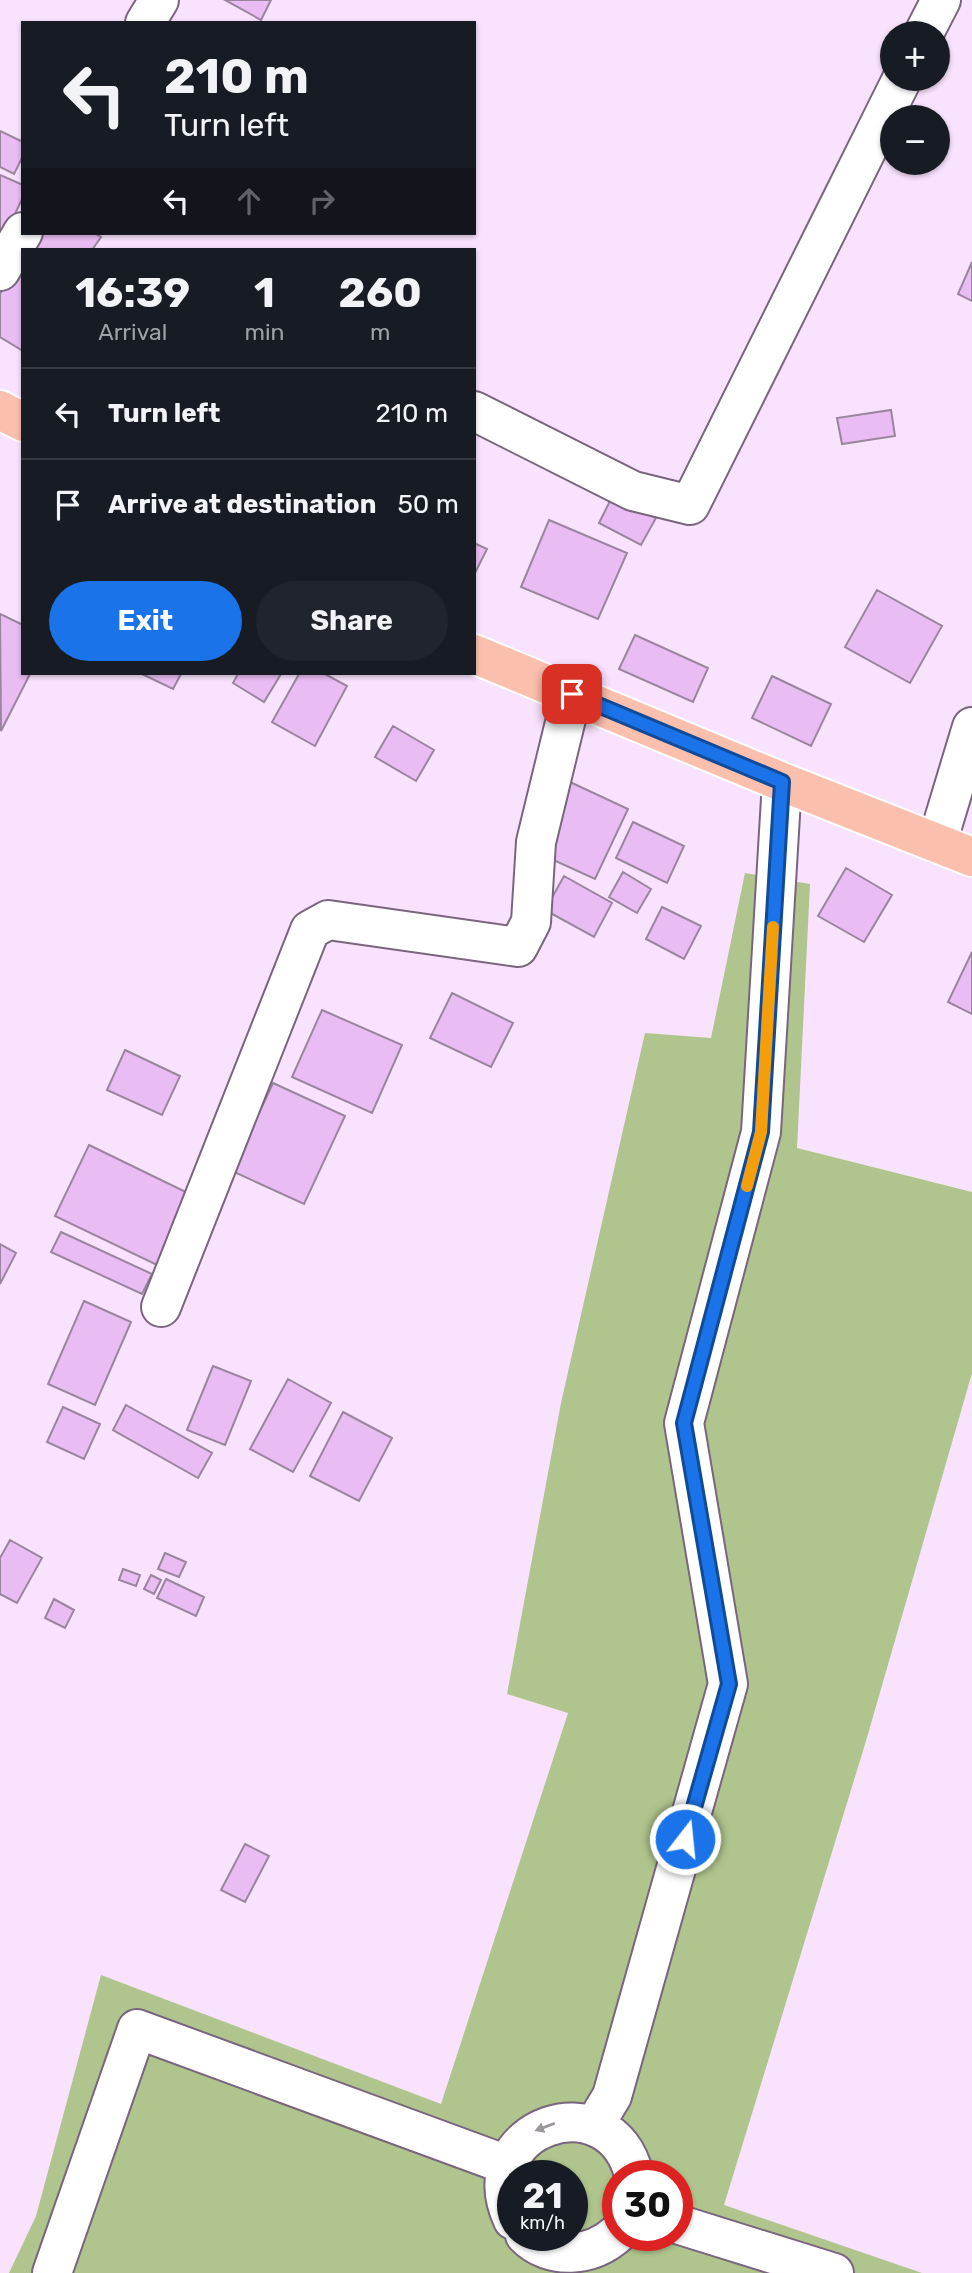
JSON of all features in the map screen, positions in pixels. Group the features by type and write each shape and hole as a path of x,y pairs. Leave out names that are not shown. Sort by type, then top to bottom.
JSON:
{"main road":[{"path":"0,410 21,421"},
{"path":"476,655 782,782 972,857"}],"street":[{"path":"146,21 159,0"},
{"path":"930,21 941,0"},
{"path":"476,412 633,491 690,505 896,91"},
{"path":"0,271 21,235"},
{"path":"161,1307 310,930 328,920 518,947 531,922 536,842 572,694"},
{"path":"937,843 972,727"},
{"path":"594,2126 612,2096 729,1684 684,1423 761,1132 782,782"},
{"path":"52,2273 137,2029 497,2161"},
{"path":"511,2160 518,2146 533,2132 552,2123 574,2122 594,2126 616,2139 631,2160"},
{"path":"693,2229 834,2273"},
{"path":"536,2252 566,2254 588,2251 602,2245"}],"green space":[{"path":"745,873 810,884 797,1148 972,1192 972,1373 866,1741 724,2205 922,2273 9,2273 36,2216 101,1975 441,2104 568,1713 507,1694 561,1403 645,1033 711,1038"}],"building":[{"path":"225,0 271,0 261,20"},
{"path":"0,131 21,141 21,160 14,174 0,167"},
{"path":"0,175 21,184 21,201 4,237 0,236"},
{"path":"38,235 101,237 93,248 29,248"},
{"path":"21,261 21,350 0,337 0,294"},
{"path":"972,262 972,301 958,294"},
{"path":"891,410 895,436 842,444 837,418"},
{"path":"613,495 656,518 641,545 599,523"},
{"path":"549,520 627,553 598,619 521,587"},
{"path":"476,544 487,549 476,571"},
{"path":"877,590 942,626 910,683 845,647"},
{"path":"0,614 21,624 21,675 29,675 1,731"},
{"path":"635,635 708,668 693,702 619,669"},
{"path":"144,675 180,675 173,689"},
{"path":"237,675 280,675 264,702 233,683"},
{"path":"298,675 327,675 347,686 315,746 272,722"},
{"path":"772,676 831,704 811,746 752,718"},
{"path":"393,726 434,750 416,781 375,757"},
{"path":"570,782 628,809 595,879 538,853"},
{"path":"633,822 684,846 667,883 616,858"},
{"path":"846,868 892,895 864,942 818,916"},
{"path":"623,872 651,889 637,913 609,897"},
{"path":"564,876 612,903 594,937 545,910"},
{"path":"662,907 701,926 684,959 646,939"},
{"path":"972,952 972,1014 948,1002"},
{"path":"452,993 513,1023 491,1067 430,1038"},
{"path":"322,1010 402,1045 372,1113 292,1077"},
{"path":"125,1050 180,1076 162,1115 107,1090"},
{"path":"273,1083 345,1116 304,1204 232,1171"},
{"path":"89,1145 192,1195 157,1265 55,1216"},
{"path":"61,1232 152,1274 142,1294 51,1252"},
{"path":"0,1244 16,1253 0,1284"},
{"path":"84,1301 131,1322 95,1405 48,1384"},
{"path":"213,1366 251,1381 225,1445 187,1430"},
{"path":"288,1379 331,1403 293,1472 250,1449"},
{"path":"126,1405 212,1453 198,1478 113,1430"},
{"path":"63,1407 100,1424 84,1459 47,1442"},
{"path":"343,1412 392,1438 359,1501 310,1476"},
{"path":"10,1540 42,1558 17,1603 0,1594 0,1558"},
{"path":"165,1553 186,1562 179,1577 158,1569"},
{"path":"123,1569 140,1575 136,1586 119,1580"},
{"path":"151,1575 161,1580 154,1594 144,1589"},
{"path":"166,1579 204,1597 196,1616 157,1598"},
{"path":"54,1599 74,1610 65,1628 45,1618"},
{"path":"245,1844 269,1856 245,1902 221,1890"}],"slow traffic":[{"path":"747,1186 761,1132 773,927"}],"route":[{"path":"572,694 782,782 761,1132 684,1423 729,1684 685,1839"}]}
